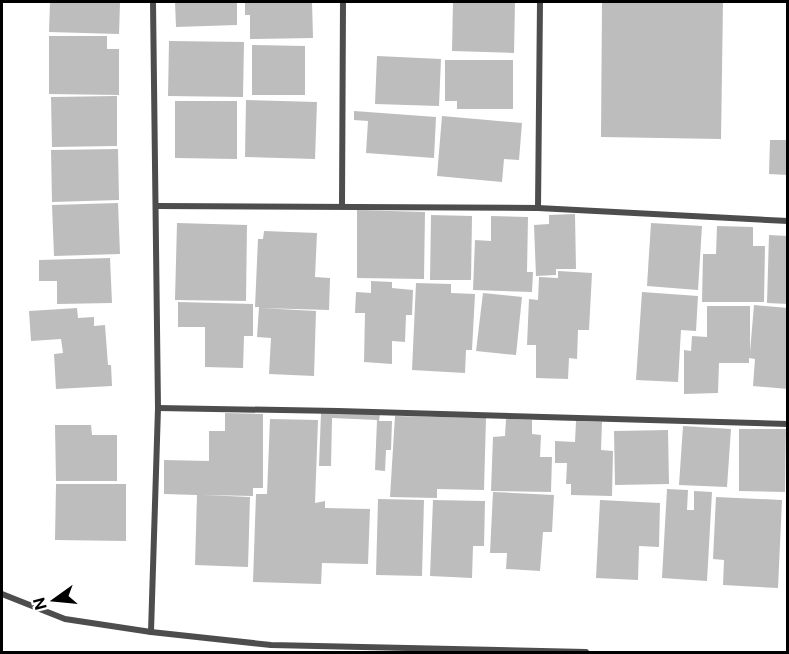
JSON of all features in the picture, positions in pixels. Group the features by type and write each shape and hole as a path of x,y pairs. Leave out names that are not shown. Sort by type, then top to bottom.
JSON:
{"street":[{"path":"151,632 158,408 153,2"},
{"path":"342,206 343,2"},
{"path":"538,208 540,2"},
{"path":"157,206 538,208 788,221"},
{"path":"158,408 788,424"},
{"path":"2,594 65,619 151,632 271,645 586,652"}],"building":[{"path":"50,2 120,2 119,34 49,32"},
{"path":"175,2 237,2 237,25 176,27"},
{"path":"245,2 312,2 313,38 250,39 250,15 245,15"},
{"path":"453,2 515,2 514,53 452,51"},
{"path":"602,2 723,2 721,139 601,137"},
{"path":"49,36 107,36 107,49 119,49 119,95 49,94"},
{"path":"169,41 244,42 243,97 168,96"},
{"path":"252,45 305,46 305,95 252,95"},
{"path":"377,56 441,59 439,106 375,104"},
{"path":"445,60 513,60 513,109 457,109 457,101 445,101"},
{"path":"117,96 117,146 52,147 51,97"},
{"path":"246,100 317,102 315,159 245,157"},
{"path":"175,101 237,101 237,159 175,158"},
{"path":"354,111 436,117 434,158 366,153 368,121 354,120"},
{"path":"442,116 522,123 519,160 504,159 502,182 437,176"},
{"path":"770,140 788,140 788,175 769,174"},
{"path":"118,149 119,200 52,202 51,150"},
{"path":"118,203 120,254 54,256 52,205"},
{"path":"357,210 425,212 424,279 357,278"},
{"path":"575,214 576,269 556,269 556,275 536,276 534,225 549,224 549,215"},
{"path":"431,215 472,216 471,280 430,280"},
{"path":"491,216 528,217 527,272 533,272 532,292 473,290 475,240 491,241"},
{"path":"177,223 247,225 246,301 175,300"},
{"path":"651,223 702,226 698,290 647,286"},
{"path":"717,226 753,227 753,246 765,246 764,302 702,302 703,254 716,254"},
{"path":"264,231 317,233 315,277 330,278 329,310 261,308 316,311 314,376 269,374 271,338 257,337 259,307 255,307 258,239 263,239"},
{"path":"769,235 788,236 788,304 767,303"},
{"path":"110,258 112,303 57,304 57,281 39,281 39,260"},
{"path":"558,271 592,273 589,330 578,330 577,359 569,358 568,379 536,378 536,345 527,345 529,299 538,300 539,277 558,278"},
{"path":"371,281 392,282 392,288 413,290 412,315 406,315 405,342 392,341 392,364 364,362 365,313 355,313 356,292 371,293"},
{"path":"416,283 451,284 451,293 475,294 472,350 466,350 465,373 412,370"},
{"path":"642,292 698,296 696,331 681,330 678,382 636,380"},
{"path":"483,293 522,297 516,355 476,351"},
{"path":"178,302 253,304 253,336 244,336 243,368 205,367 205,327 178,327"},
{"path":"754,305 788,308 788,389 753,386 755,359 749,358 749,363 719,363 718,393 684,394 684,350 691,351 692,336 707,337 707,306 750,306 750,352"},
{"path":"77,308 78,318 94,317 94,326 105,325 112,386 56,389 54,354 63,353 61,339 31,341 29,311"},
{"path":"225,413 263,414 263,488 253,488 253,496 203,495 250,497 248,567 195,565 197,495 164,494 164,460 209,461 209,431 225,431"},
{"path":"321,413 380,414 379,421 392,421 391,450 386,450 385,471 375,470 377,420 332,418 331,466 319,466"},
{"path":"395,416 486,418 484,490 437,489 437,498 390,497"},
{"path":"270,419 318,420 315,503 325,501 325,508 370,509 368,564 322,563 321,584 253,582 256,494 267,494"},
{"path":"506,419 532,420 532,434 541,435 540,457 552,457 551,492 491,491 493,437 505,436"},
{"path":"576,421 602,422 601,450 613,451 612,496 571,495 571,484 566,484 567,463 555,463 555,441 575,442"},
{"path":"55,425 91,425 92,435 117,435 117,481 56,481"},
{"path":"683,426 731,429 727,487 679,485"},
{"path":"739,429 786,429 785,492 739,491"},
{"path":"668,430 669,484 615,485 614,431"},
{"path":"56,484 126,484 126,541 55,540"},
{"path":"667,489 688,490 687,510 694,510 694,491 712,492 707,581 662,578"},
{"path":"493,492 554,495 552,532 543,532 540,571 506,569 507,553 490,553"},
{"path":"716,497 782,500 778,588 723,585 724,560 713,559"},
{"path":"378,499 424,500 422,576 376,575"},
{"path":"433,500 485,501 484,546 473,546 472,578 430,576"},
{"path":"600,500 660,503 659,547 639,546 638,580 596,578"}]}
